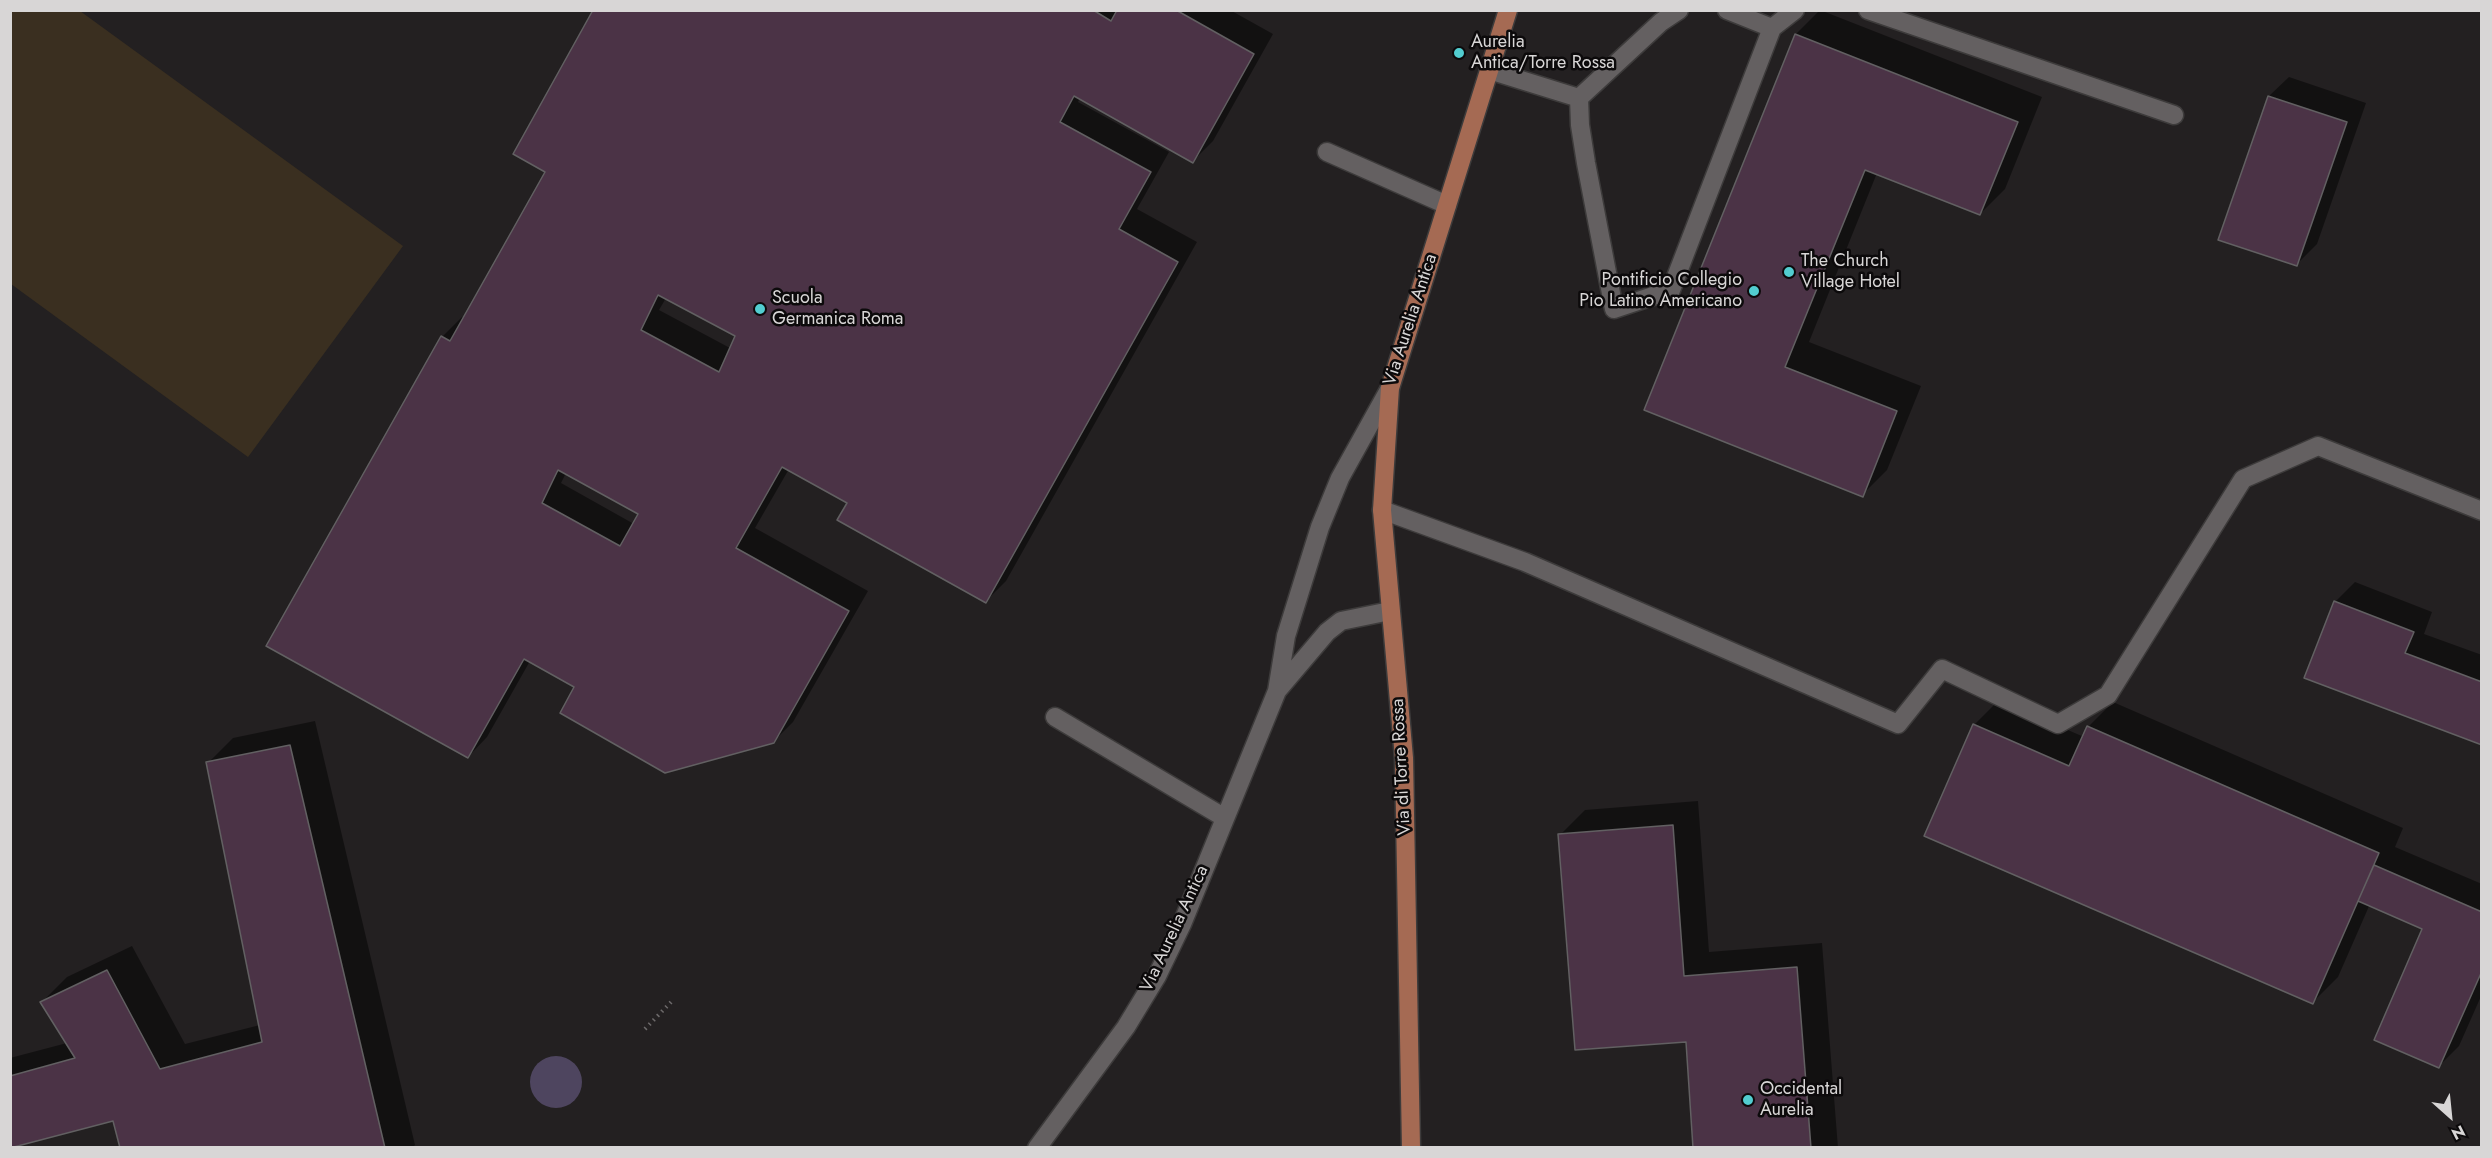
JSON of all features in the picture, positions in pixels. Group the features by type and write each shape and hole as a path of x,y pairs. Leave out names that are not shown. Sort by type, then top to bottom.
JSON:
{"main road":[{"name":"Via Aurelia Antica","path":"1390,388 1508,10"},
{"name":"Via di Torre Rossa","path":"1390,388 1382,510 1404,758 1411,1148"}],"street":[{"path":"1679,10 1661,22 1580,98 1581,135 1614,309 1671,290 1772,28 1795,10"},
{"path":"1727,10 1772,28"},
{"path":"1868,10 2174,115"},
{"path":"1489,70 1580,98"},
{"path":"1327,152 1447,205"},
{"name":"Via Aurelia Antica","path":"1037,1148 1099,1065 1157,976 1182,924 1277,690 1286,636 1320,527 1341,478 1390,388"},
{"path":"1382,510 1525,562 1898,724 1942,669 2058,724 2108,695 2243,479 2318,446 2481,511"},
{"name":"Via Aurelia Antica","path":"1277,690 1327,632 1341,621 1390,611"},
{"path":"1055,717 1226,818"}],"path":[{"path":"645,1029 673,1000"}],"shaded area":[{"path":"11,10 80,11 403,246 248,457 11,284"},
{"path":"556,1056 566,1058 574,1064 580,1072 582,1082 580,1092 574,1100 566,1106 556,1108 546,1106 538,1100 532,1092 530,1082 532,1072 538,1064 546,1058"}],"building":[{"path":"593,10 1093,10 1111,21 1117,10 1176,10 1254,54 1193,163 1074,96 1060,122 1151,172 1119,229 1178,262 986,603 837,520 847,503 782,467 736,548 849,611 774,743 665,773 560,713 574,687 524,659 468,758 266,646 441,336 450,341 545,172 513,154","holes":["658,295 735,336 719,372 641,330","558,470 638,514 620,546 542,503"]},
{"name":"Pontificio Collegio Pio Latino Americano","path":"1795,34 2018,122 1980,215 1865,170 1785,367 1897,411 1863,497 1644,410"},
{"path":"2268,96 2347,122 2297,266 2218,240"},
{"path":"2334,601 2414,632 2405,653 2482,682 2482,745 2304,678"},
{"path":"1973,724 2069,766 2087,726 2379,853 2313,1004 1924,836"},
{"path":"290,745 385,1148 120,1148 113,1121 10,1148 10,1076 75,1058 40,1002 107,970 160,1069 262,1042 206,762"},
{"path":"1673,825 1684,976 1797,967 1811,1148 1693,1148 1686,1042 1575,1050 1558,834"},
{"path":"2374,865 2482,912 2482,971 2439,1068 2374,1040 2422,929 2358,901"}],"place":[{"name":"Aurelia Antica/Torre Rossa","path":"1459,53"},
{"name":"The Church Village Hotel","path":"1789,272"},
{"name":"Pontificio Collegio Pio Latino Americano","path":"1754,291"},
{"name":"Scuola Germanica Roma","path":"760,309"},
{"name":"Occidental Aurelia","path":"1748,1100"}]}
